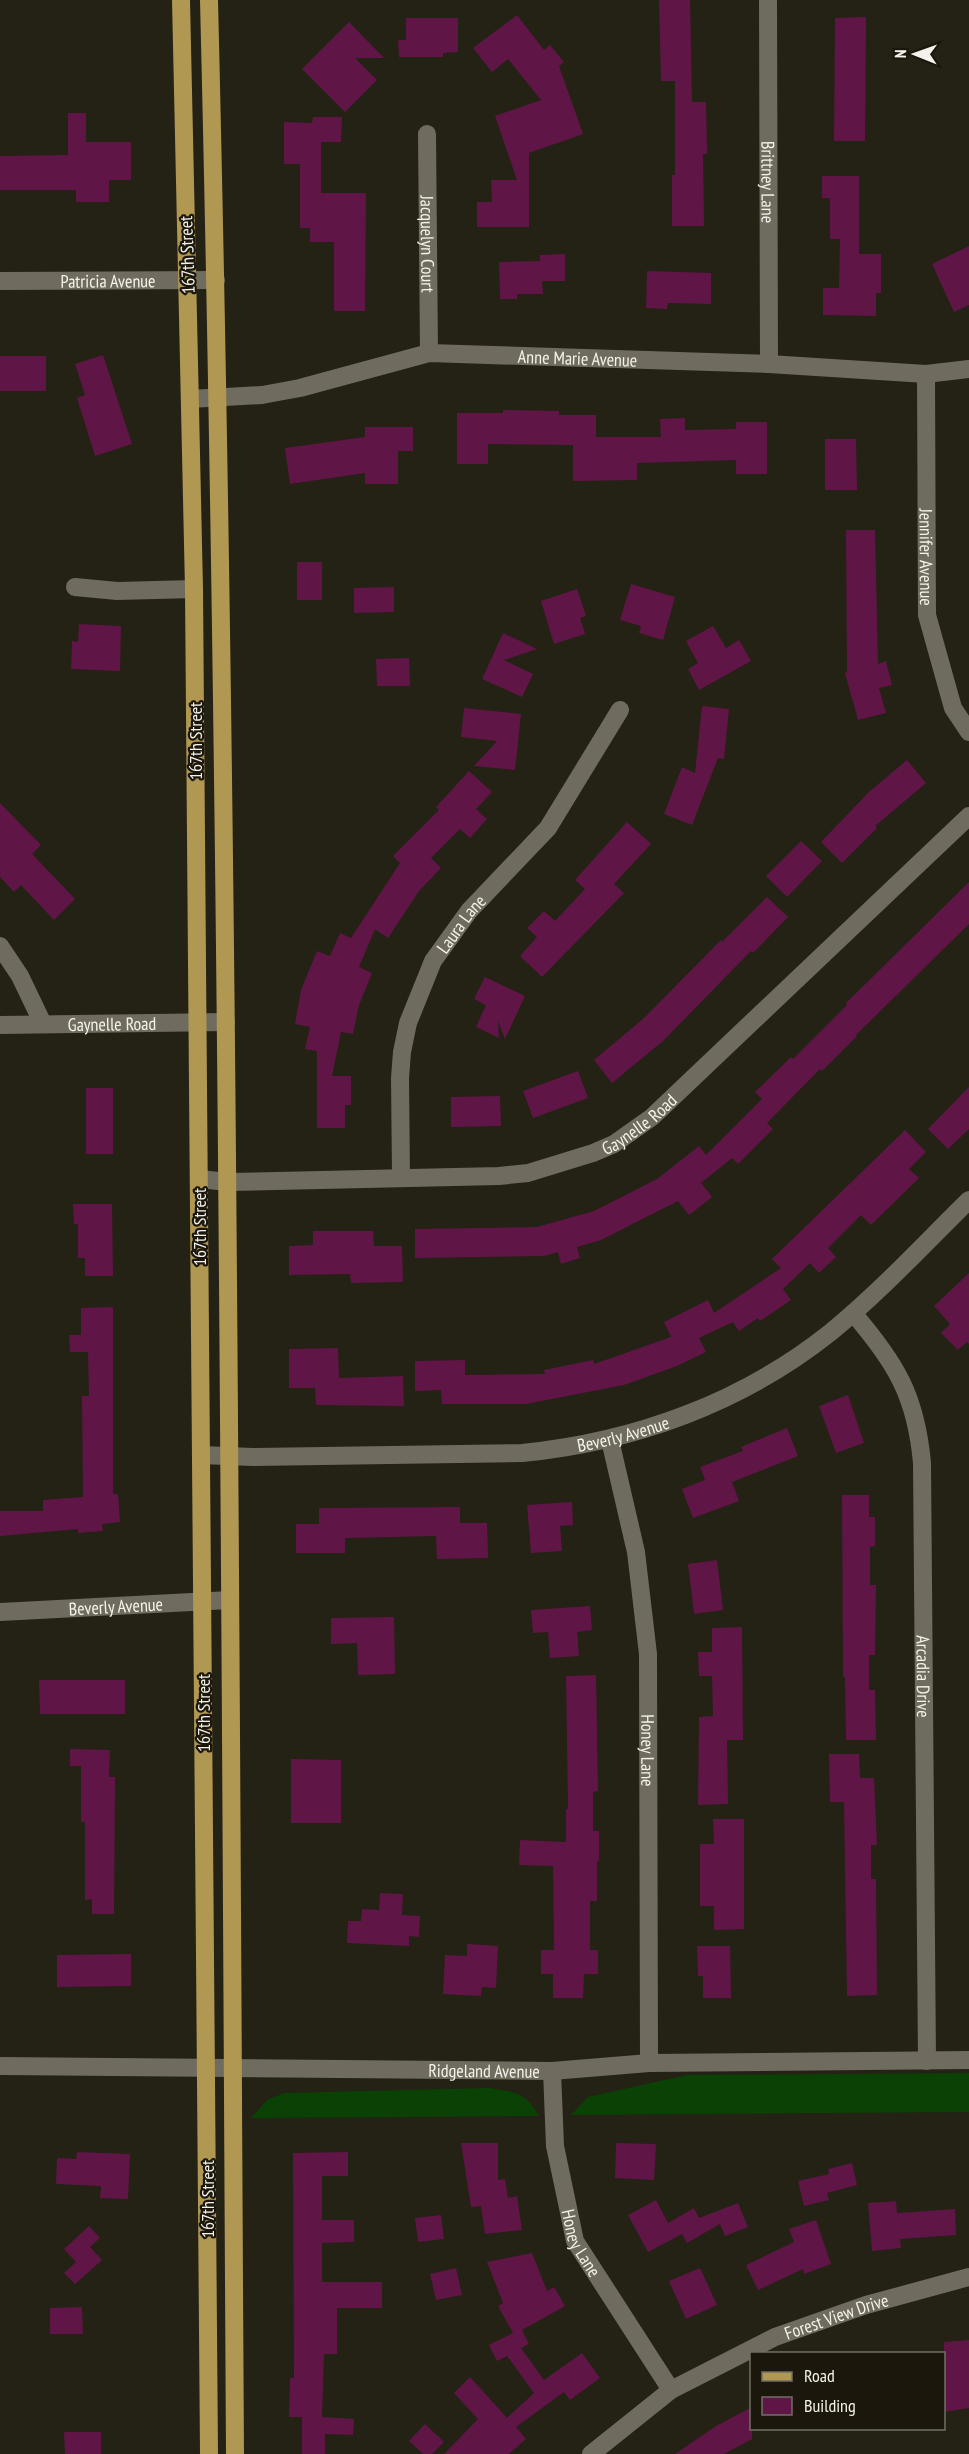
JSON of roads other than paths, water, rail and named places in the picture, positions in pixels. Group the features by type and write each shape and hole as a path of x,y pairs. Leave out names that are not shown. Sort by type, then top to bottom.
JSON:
{"main road":[{"name":"167th Street","path":"181,0 194,589 209,2454"},
{"name":"167th Street","path":"209,0 218,399 228,1182 235,2454"}],"street":[{"name":"Brittney Lane","path":"768,0 769,364"},
{"name":"Jacquelyn Court","path":"427,134 429,353"},
{"name":"Patricia Avenue","path":"0,281 216,280"},
{"name":"Anne Marie Avenue","path":"190,399 262,395 300,388 429,353 769,364 926,375 969,369"},
{"name":"Jennifer Avenue","path":"926,375 927,615 953,708 969,732"},
{"path":"75,587 117,591 194,589"},
{"name":"Laura Lane","path":"401,1177 402,1052 408,1023 433,961 469,911 548,828 620,710"},
{"name":"Gaynelle Road","path":"199,1179 228,1182 499,1176 528,1173 593,1153 624,1137 652,1117 969,816"},
{"path":"0,946 20,976 43,1024"},
{"name":"Gaynelle Road","path":"0,1025 226,1022"},
{"name":"Beverly Avenue","path":"201,1455 229,1457 522,1453 610,1440 702,1410 789,1362 853,1312 969,1200"},
{"name":"Arcadia Drive","path":"853,1312 896,1368 915,1412 920,1436 927,2061"},
{"name":"Honey Lane","path":"610,1440 636,1552 648,1654 649,2064"},
{"name":"Beverly Avenue","path":"0,1612 230,1600"},
{"name":"Ridgeland Avenue","path":"0,2066 552,2071 649,2064 969,2060"},
{"name":"Honey Lane","path":"552,2071 555,2146 575,2241 671,2390"},
{"name":"Forest View Drive","path":"591,2454 671,2390 775,2337 866,2305 969,2277"}]}
